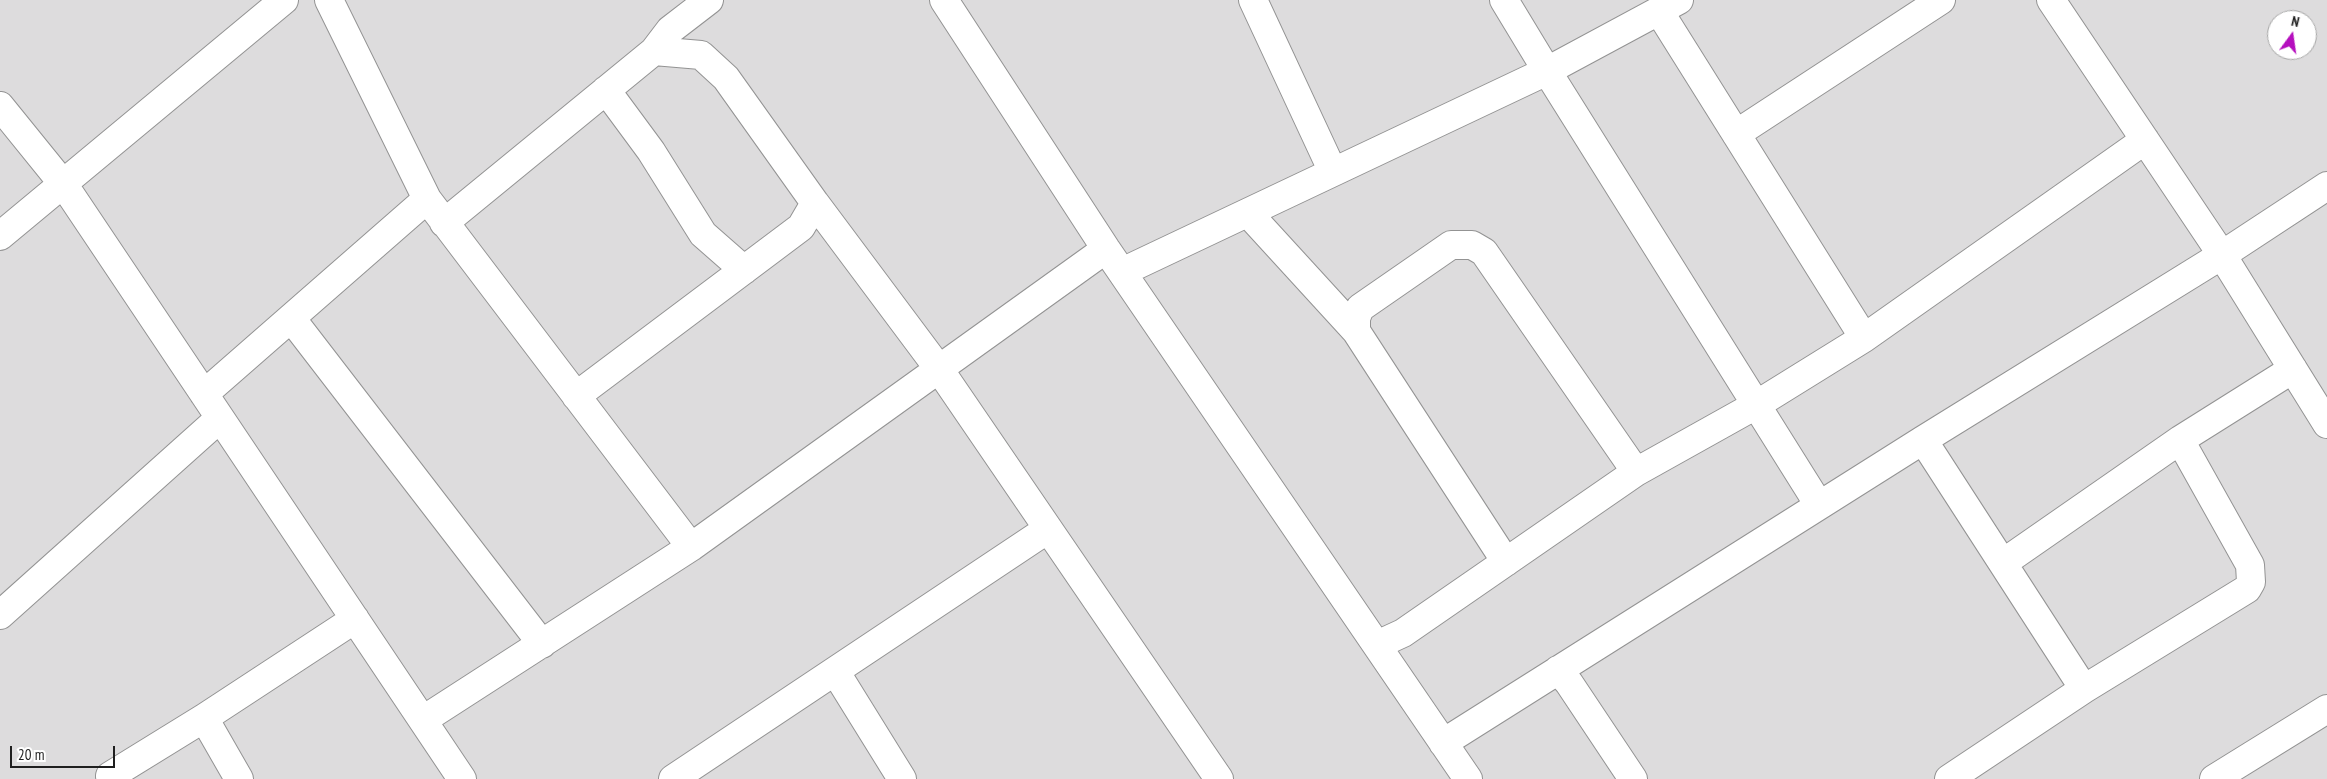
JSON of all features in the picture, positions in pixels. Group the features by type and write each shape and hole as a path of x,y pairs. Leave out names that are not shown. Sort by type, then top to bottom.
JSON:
{"street":[{"path":"0,236 64,185 284,0"},
{"path":"329,0 427,199 691,547"},
{"path":"444,223 654,51 670,30 709,0"},
{"path":"944,0 1106,249 1468,779"},
{"path":"1253,0 1333,172"},
{"path":"1504,0 1546,72 1819,505"},
{"path":"1736,134 1941,0"},
{"path":"2052,0 2222,255 2327,424"},
{"path":"1122,272 1546,72 1669,5 1736,134 1864,338"},
{"path":"654,51 700,55 726,78 815,203 939,369 1216,778"},
{"path":"606,90 651,151 703,234 744,270"},
{"path":"0,106 64,185 462,779"},
{"path":"1377,645 1403,633 1636,472 1756,405 1864,338 2145,140"},
{"path":"1443,743 1819,505 2222,255 2327,186"},
{"path":"204,394 427,199"},
{"path":"576,396 800,227 815,203"},
{"path":"1248,213 1356,331 1506,562"},
{"path":"1356,331 1356,318 1360,308 1451,245 1472,244 1484,252 1636,472"},
{"path":"423,720 691,547 1106,249"},
{"path":"291,318 542,644"},
{"path":"2003,563 2180,440 2293,369"},
{"path":"0,614 220,418"},
{"path":"1923,440 2084,689"},
{"path":"1950,779 2084,689 2247,589 2251,582 2250,565 2180,440"},
{"path":"677,778 1048,529"},
{"path":"110,776 204,718 355,619"},
{"path":"1558,670 1633,779"},
{"path":"835,671 902,779"},
{"path":"2214,779 2327,709"},
{"path":"204,718 239,779"}],"shaded area":[{"path":"0,0 2327,0 2327,779 0,779"}]}
